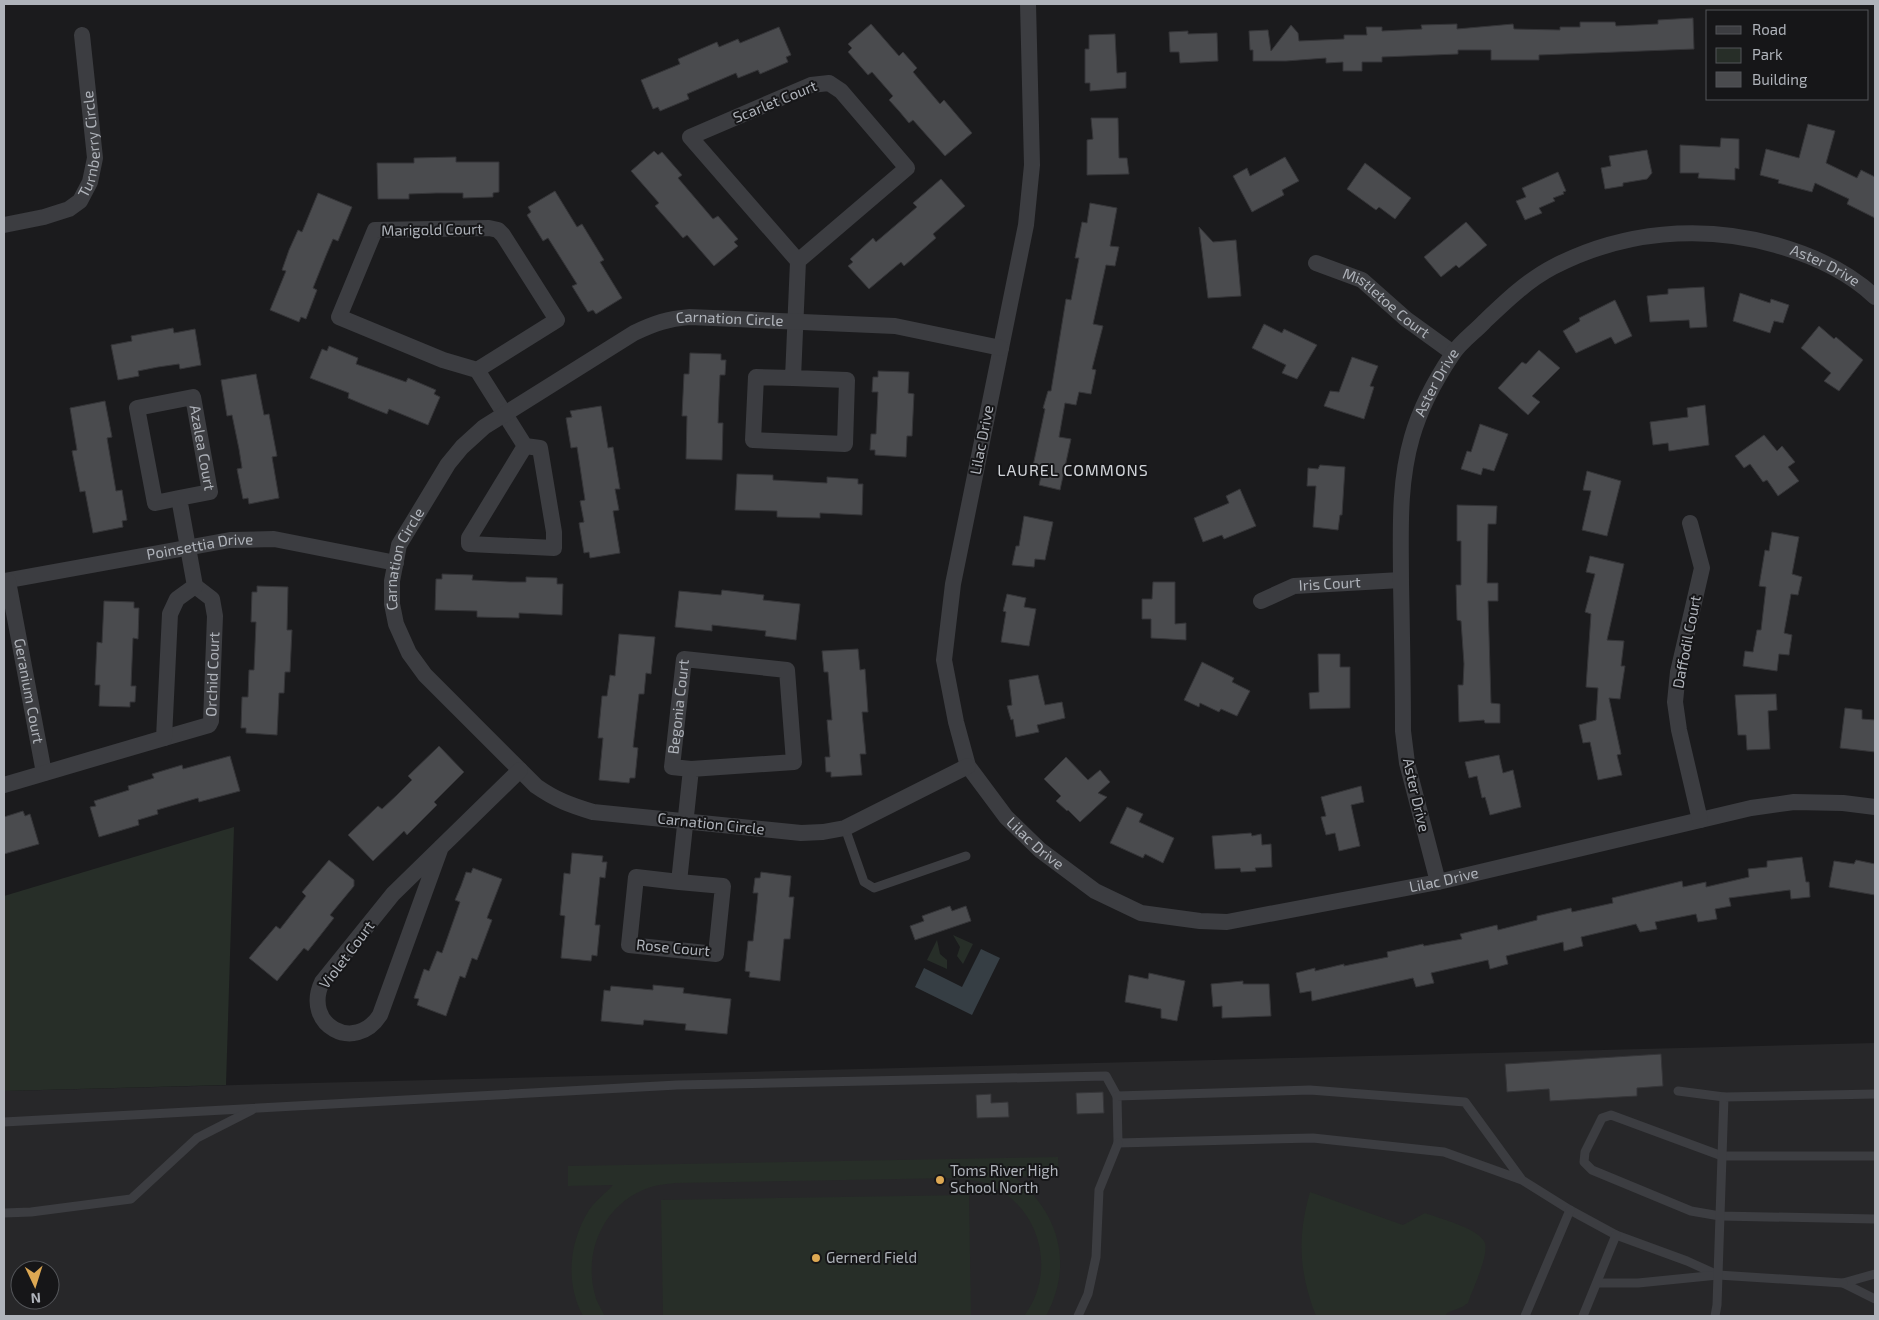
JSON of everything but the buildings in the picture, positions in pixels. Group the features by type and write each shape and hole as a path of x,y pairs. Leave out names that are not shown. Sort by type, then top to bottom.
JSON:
{"street":[{"name":"Lilac Drive","path":"1028,4 1032,165 1026,225 953,584 944,660 956,722 968,766 1006,818 1040,850 1096,891 1141,913 1200,921 1227,922 1438,882 1751,808 1794,802 1843,804 1875,808"},
{"name":"Turnberry Circle","path":"4,225 44,217 69,209 80,200 90,182 95,158 82,35"},
{"name":"Scarlet Court","path":"828,83 842,91 907,168 798,261 690,137 811,85 828,83"},
{"name":"Marigold Court","path":"489,228 498,230 504,235 557,320 477,370 444,360 340,317 375,230 489,228"},
{"name":"Aster Drive","path":"1438,882 1408,763 1403,731 1400,521 1403,476 1412,436 1427,399 1452,353 1510,297 1552,268 1599,247 1649,236 1702,232 1750,237 1798,251 1832,267 1875,297"},
{"path":"793,378 798,261"},
{"name":"Mistletoe Court","path":"1316,263 1362,280 1406,319 1452,353"},
{"name":"Carnation Circle","path":"968,766 845,828 823,832 801,833 594,812 576,807 555,799 536,786 425,674 409,653 396,624 392,604 392,581 399,545 448,464 462,447 484,427 634,333 669,319 690,317 895,326 1001,348"},
{"path":"477,370 525,446 540,448 554,532 554,548 469,544 469,538 525,446"},
{"path":"756,377 793,378 847,380 845,444 753,440 756,377"},
{"name":"Azalea Court","path":"193,398 210,492 179,498 155,503 138,408 193,398"},
{"name":"Azalea Court","path":"179,498 188,547"},
{"name":"Daffodil Court","path":"1690,523 1702,568 1678,672 1675,702 1679,730 1700,820"},
{"name":"Poinsettia Drive","path":"6,581 230,540 274,539 396,562"},
{"path":"164,738 170,614 177,600 195,586 188,547"},
{"name":"Iris Court","path":"1261,601 1294,586 1401,580"},
{"name":"Geranium Court","path":"6,581 44,773"},
{"name":"Orchid Court","path":"4,785 209,725 215,616 212,599 195,586"},
{"name":"Begonia Court","path":"684,659 787,670 794,762 691,769 672,767 684,659"},
{"name":"Begonia Court","path":"685,821 691,769"},
{"name":"Violet Court","path":"441,847 436,866 380,1015 375,1023 360,1032 342,1033 334,1029 321,1017 318,1008 318,990 322,982 393,894 441,847 520,770"},
{"path":"679,882 685,821"},
{"name":"Rose Court","path":"636,877 679,882 723,886 716,954 629,945 636,877"}],"lane":[{"path":"845,828 864,882 874,888 966,856"},
{"path":"4,1122 677,1085 1106,1076 1117,1096 1118,1143 1099,1190 1096,1258 1088,1294 1078,1316"},
{"path":"1117,1096 1310,1090 1465,1102 1522,1180"},
{"path":"1678,1091 1724,1097 1875,1094"},
{"path":"1715,1316 1717,1306 1724,1097"},
{"path":"4,1213 31,1212 131,1198 197,1138 256,1108"},
{"path":"1875,1156 1722,1156 1611,1115 1602,1118 1585,1152 1584,1162 1592,1170 1691,1211 1720,1216 1875,1219"},
{"path":"1118,1143 1313,1138 1444,1152 1522,1180 1570,1210 1616,1235 1687,1261 1718,1275"},
{"path":"1525,1316 1570,1210"},
{"path":"1583,1316 1616,1235"},
{"path":"1597,1283 1638,1284 1718,1275 1843,1283 1875,1274"},
{"path":"1843,1283 1875,1299"}],"shaded area":[{"path":"981,949 1000,958 972,1015 915,987 924,968 962,987"},
{"name":"Toms River High School North","path":"1875,1043 1875,1316 4,1316 4,1091"}],"green space":[{"path":"234,827 226,1085 4,1091 4,896"},
{"path":"953,935 973,944 963,964 957,956 960,947"},
{"path":"937,940 940,954 947,960 947,969 927,960"},
{"path":"1058,1157 1059,1176 1014,1177 1042,1206 1057,1240 1060,1258 1059,1277 1055,1297 1046,1316 1024,1316 1034,1299 1040,1282 1041,1263 1039,1245 1033,1227 1023,1211 1010,1198 994,1187 974,1180 953,1178 675,1183 648,1188 633,1195 619,1205 600,1231 592,1262 592,1278 598,1304 605,1316 583,1316 577,1303 572,1276 572,1263 577,1235 582,1222 594,1203 613,1185 568,1186 568,1166"},
{"path":"1310,1192 1403,1225 1425,1213 1457,1224 1479,1236 1484,1241 1485,1254 1468,1303 1447,1313 1445,1316 1316,1316 1306,1285 1302,1255 1303,1224"},
{"name":"Gernerd Field","path":"969,1195 971,1316 663,1316 661,1200"}],"place":[{"name":"Toms River High School North","path":"940,1180"},
{"name":"Gernerd Field","path":"816,1258"}],"district":[{"name":"LAUREL COMMONS","path":"1073,470"}]}
